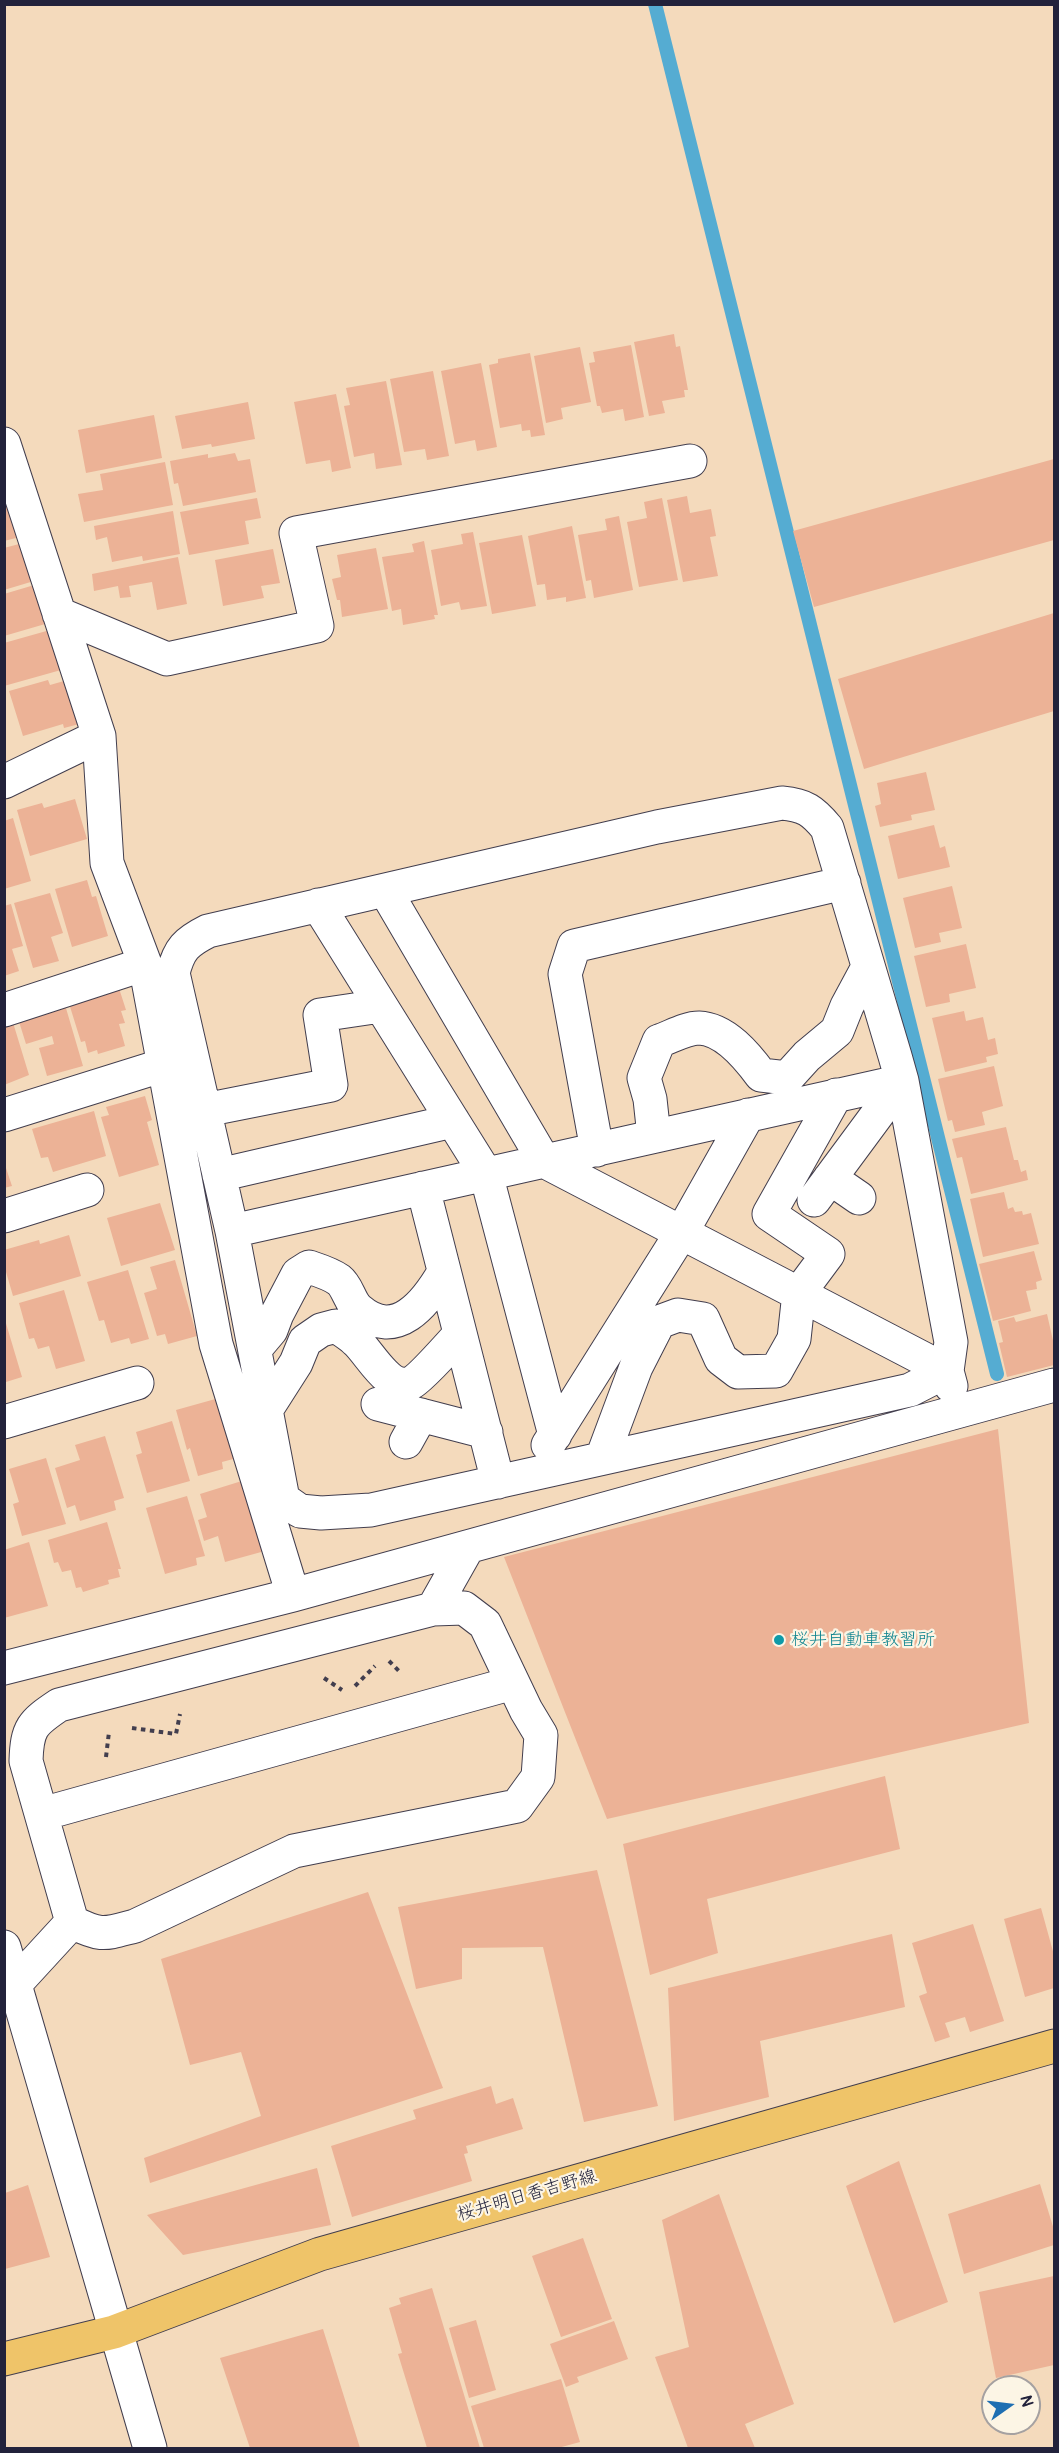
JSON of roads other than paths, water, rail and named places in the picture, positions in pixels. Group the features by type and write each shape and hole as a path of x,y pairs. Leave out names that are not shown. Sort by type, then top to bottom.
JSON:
{"main road":[{"name":"桜井明日香吉野線","path":"4,2359 114,2332 320,2254 1054,2046"}],"street":[{"path":"4,444 99,736 107,863 145,964 216,1344 293,1595"},
{"path":"59,614 167,659 317,626 296,533 690,461"},
{"path":"4,782 99,736"},
{"path":"946,1371 910,1390 371,1510 321,1513 300,1511 283,1499 232,1231 173,973 177,956 189,940 208,931 657,827 782,803 797,804 815,813 827,828 902,1081 951,1342 946,1371 959,1412"},
{"path":"597,1149 565,974 573,946 844,883"},
{"path":"385,890 544,1161 946,1371"},
{"path":"318,905 486,1174 555,1435"},
{"path":"4,1010 145,964"},
{"path":"654,1136 650,1099 644,1078 659,1041 699,1028 718,1033 746,1054 761,1075 787,1078 807,1056 837,1031 847,1006 868,967"},
{"path":"205,1110 331,1085 320,1016 381,1006"},
{"path":"4,1115 164,1065"},
{"path":"232,1231 902,1081"},
{"path":"859,1198 822,1189 902,1081"},
{"path":"602,1458 636,1367 659,1322 678,1315 703,1319 721,1359 738,1372 776,1371 794,1339 799,1293 828,1254 769,1214 836,1095"},
{"path":"530,1474 682,1232 748,1116"},
{"path":"219,1175 453,1121"},
{"path":"423,1188 498,1482"},
{"path":"4,1216 87,1191"},
{"path":"255,1349 271,1330 298,1274 309,1267 339,1280 357,1309 374,1321 386,1323 419,1309 433,1292 444,1272"},
{"path":"267,1410 296,1363 305,1341 321,1330 336,1326 356,1340 377,1368 400,1384 410,1383 422,1376 433,1361 460,1334"},
{"path":"4,1422 137,1383"},
{"path":"4,1668 293,1595 1054,1385"},
{"path":"378,1404 413,1429 486,1432"},
{"path":"433,1609 468,1547"},
{"path":"464,1608 485,1624 541,1735 538,1777 517,1806 294,1851 135,1926 95,1933 72,1922 26,1761 27,1737 41,1717 59,1705 433,1609 464,1608"},
{"path":"42,1814 513,1683"},
{"path":"16,1983 72,1922"},
{"path":"4,1947 114,2332 150,2448"}],"waterway":[{"path":"655,4 997,1374"}],"place":[{"name":"桜井自動車教習所","path":"779,1640"}]}
